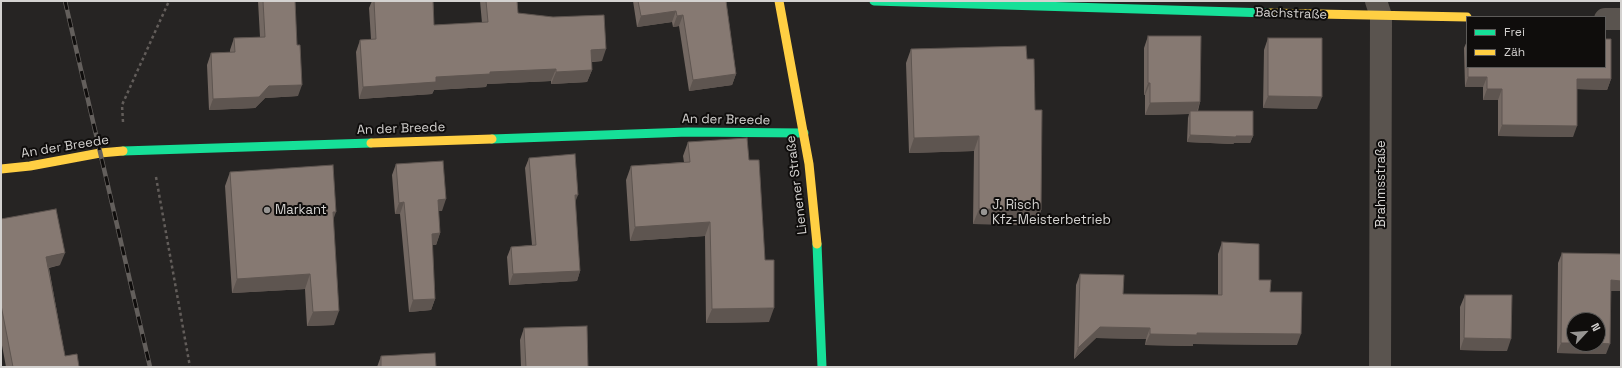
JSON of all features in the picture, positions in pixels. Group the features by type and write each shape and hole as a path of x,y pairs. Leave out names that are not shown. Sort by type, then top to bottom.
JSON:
{"street":[{"name":"Lienener Straße","path":"782,1 809,164 818,254 822,367"},
{"name":"Bachstraße","path":"874,1 1379,9 1466,17"},
{"name":"Brahmsstraße","path":"1379,9 1380,367"},
{"path":"1606,19 1621,19"},
{"name":"An der Breede","path":"1,169 30,166 100,153 125,151 688,132 804,133"}],"path":[{"path":"125,151 122,105 169,1"},
{"path":"152,151 190,367"}],"building":[{"path":"263,1 295,1 297,45 300,45 302,85 269,86 259,97 213,99 211,53 235,52 234,38 265,37"},
{"path":"374,1 433,1 434,25 488,22 486,1 517,1 518,13 553,17 604,15 606,49 591,50 592,70 556,72 556,69 490,72 490,74 436,77 436,82 363,87 360,40 376,39"},
{"path":"638,1 726,1 736,74 693,80 683,15 677,16 676,11 641,16"},
{"path":"1148,36 1201,36 1200,102 1150,103 1150,83 1148,83"},
{"path":"1268,38 1322,38 1322,97 1268,96"},
{"path":"1606,39 1611,39 1611,79 1577,79 1577,126 1502,125 1502,89 1487,89 1487,77 1468,77 1468,68 1606,68"},
{"path":"1026,46 1027,59 1034,59 1035,110 1042,110 1041,210 979,209 979,136 914,138 911,49"},
{"path":"1190,111 1253,111 1253,136 1236,137 1190,135"},
{"path":"747,138 749,160 759,160 765,260 774,260 774,308 712,309 710,222 635,227 631,166 690,162 688,142"},
{"path":"575,154 578,195 575,195 580,271 513,274 511,247 536,245 529,158"},
{"path":"443,161 446,199 438,200 440,233 432,234 435,299 413,300 404,202 399,203 396,164"},
{"path":"333,165 336,212 333,212 339,311 313,312 310,274 237,279 230,172"},
{"path":"56,209 65,253 46,257 65,356 77,354 79,367 13,367 1,305 1,219"},
{"path":"1222,242 1259,244 1259,280 1271,280 1270,292 1302,292 1301,334 1150,334 1150,328 1100,327 1078,348 1080,274 1124,275 1123,294 1222,295"},
{"path":"1562,253 1621,254 1621,281 1611,280 1610,344 1606,344 1606,312 1566,312 1566,343 1561,343"},
{"path":"1465,295 1512,295 1511,339 1464,338"},
{"path":"587,326 588,367 526,367 524,328"},
{"path":"435,353 436,367 381,367 381,356"}],"railway":[{"path":"65,1 150,367"}],"traffic: fast":[{"path":"874,1 1269,13"},
{"path":"492,139 688,132 804,133"},
{"path":"123,151 371,143"},
{"path":"817,244 822,367"}],"traffic: slow":[{"path":"779,1 809,164 817,244"},
{"path":"1269,13 1466,17"},
{"path":"371,143 492,139"},
{"path":"1,169 30,166 100,153 123,151"}],"place":[{"name":"Markant","path":"267,210"},
{"name":"J. Risch Kfz-Meisterbetrieb","path":"984,212"}]}
